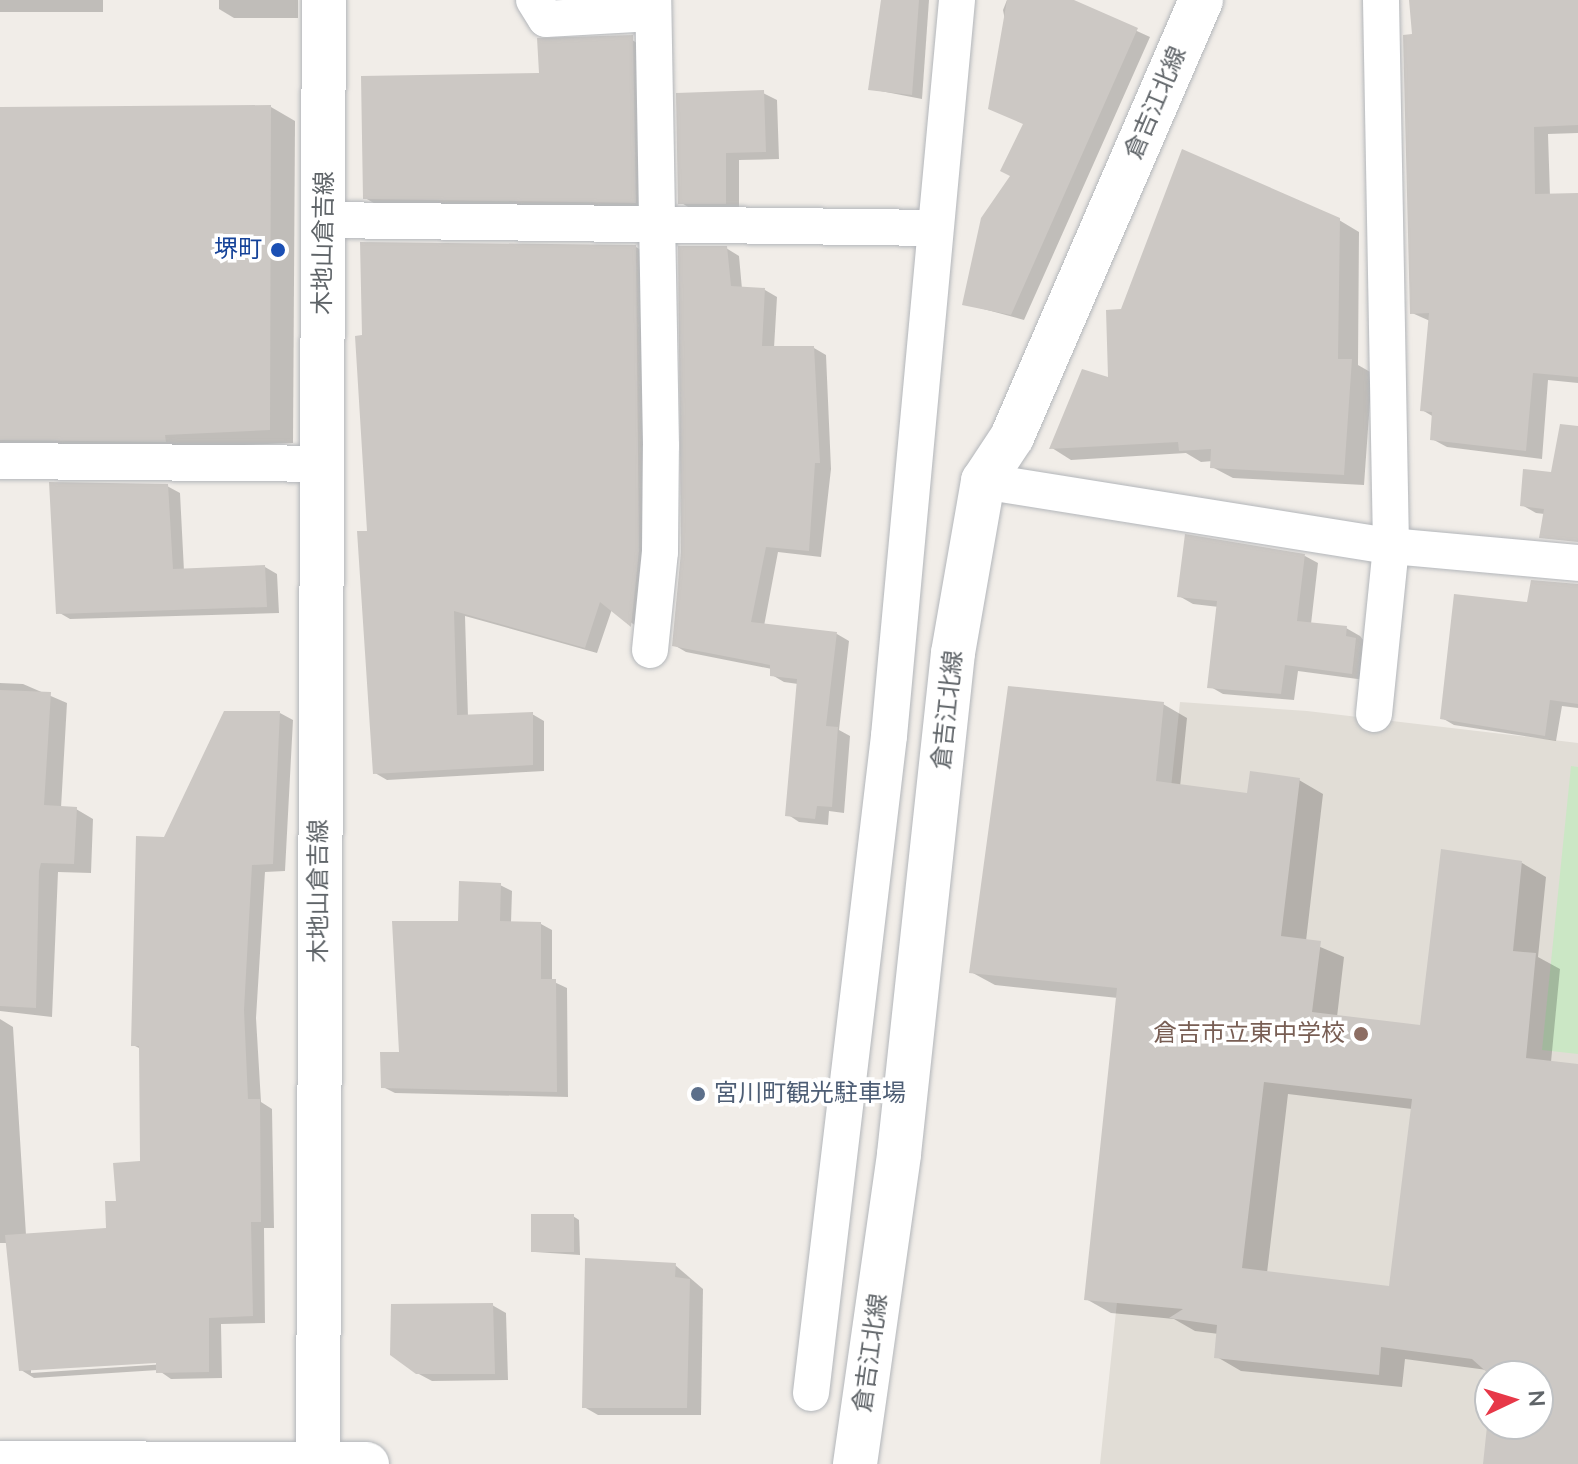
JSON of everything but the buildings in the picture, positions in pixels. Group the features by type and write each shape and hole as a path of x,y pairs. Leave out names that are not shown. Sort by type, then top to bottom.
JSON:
{"main road":[{"name":"木地山倉吉線","path":"318,1464 319,464 326,220 324,0"},
{"name":"倉吉江北線","path":"855,1464 899,1154 953,653 983,481 1012,437 1201,0"},
{"path":"0,1463 367,1464"}],"street":[{"path":"534,0 537,13 546,19 653,7 660,552 650,650"},
{"path":"811,1393 889,736 957,0"},
{"path":"1374,714 1391,546 1381,0"},
{"path":"326,220 657,220 689,228 934,228"},
{"path":"0,461 319,464"},
{"path":"983,481 1391,546 1578,563"}],"shaded area":[{"name":"倉吉市立東中学校","path":"1180,702 1307,711 1578,743 1578,1464 1100,1464"}],"green space":[{"path":"1571,766 1578,767 1578,1054 1542,1050"}],"place":[{"name":"堺町","path":"278,250"},
{"name":"倉吉市立東中学校","path":"1361,1034"},
{"name":"宮川町観光駐車場","path":"698,1094"}]}
